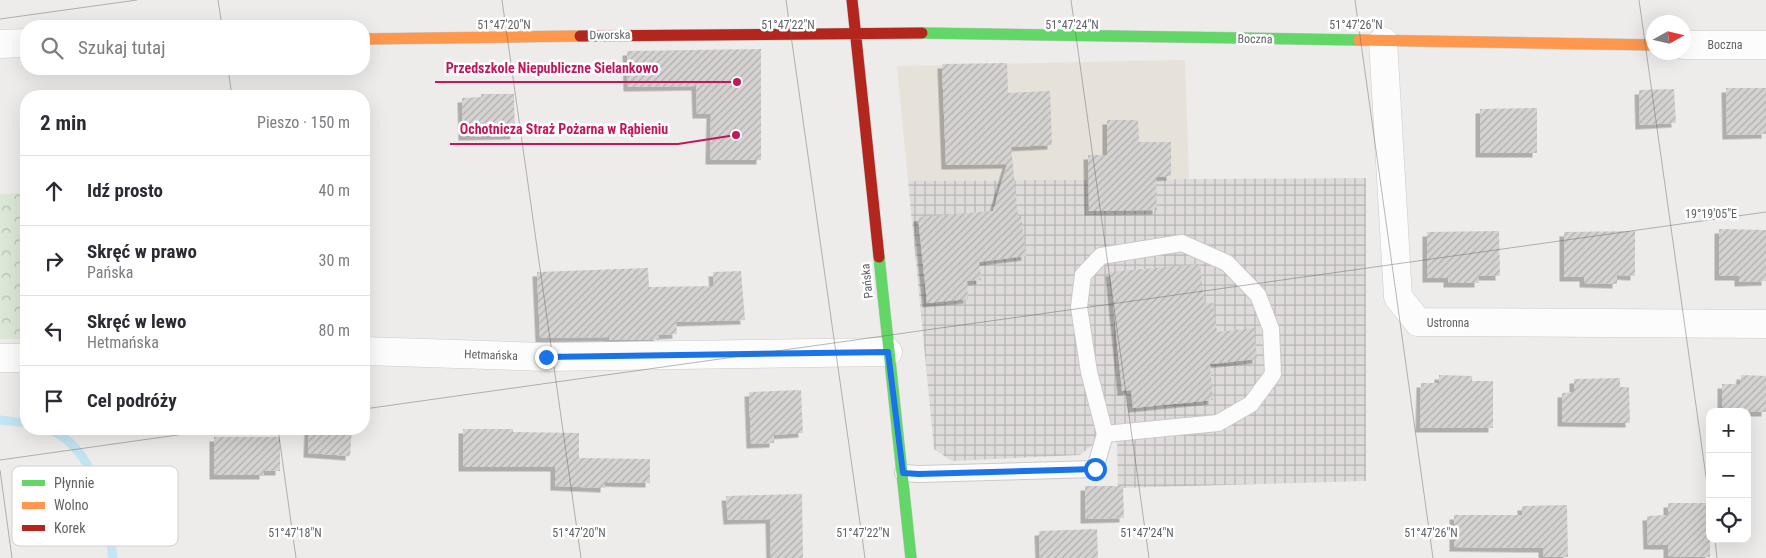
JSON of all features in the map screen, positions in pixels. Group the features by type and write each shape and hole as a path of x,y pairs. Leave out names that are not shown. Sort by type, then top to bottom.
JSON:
{"street":[{"name":"Pańska","path":"852,0 911,558"},
{"name":"Dworska","path":"370,38 856,32"},
{"name":"Boczna","path":"856,32 1646,45"},
{"name":"Ustronna","path":"1383,41 1398,297 1418,322 1766,324"},
{"path":"0,44 20,43"},
{"name":"Boczna","path":"1691,45 1766,45"},
{"name":"Hetmańska","path":"370,351 546,357 888,352"},
{"path":"0,358 20,358"}],"lane":[{"path":"903,473 1095,469 1105,434 1089,372 1079,307 1083,275 1101,256 1182,243 1227,263 1258,295 1271,329 1273,374 1250,404 1218,423 1105,434"}],"shaded area":[{"path":"1185,60 1189,179 908,181 897,66"},
{"path":"1366,178 1366,481 1118,488 1117,442 1095,443 1080,455 952,461 934,449 908,181"}],"green space":[{"path":"20,193 20,339 0,339 0,194"}],"building":[{"path":"761,49 761,160 710,160 711,114 697,114 696,86 628,87 627,51"},
{"path":"1007,63 1008,93 1050,91 1052,145 1011,147 1018,216 1021,216 1026,256 979,262 981,280 967,281 968,299 927,303 918,217 993,211 1007,164 946,165 942,64"},
{"path":"1726,88 1766,88 1766,134 1727,135"},
{"path":"1674,89 1676,123 1640,125 1639,90"},
{"path":"481,94 514,94 515,135 463,136 462,98 481,97"},
{"path":"1537,108 1537,153 1480,153 1480,109"},
{"path":"1107,120 1138,120 1139,142 1171,142 1171,176 1156,177 1157,210 1089,211 1088,155 1107,155"},
{"path":"1719,229 1766,230 1766,281 1739,282 1739,276 1719,276"},
{"path":"1499,231 1500,276 1479,276 1479,283 1448,283 1448,278 1427,278 1427,232"},
{"path":"1635,231 1635,276 1617,275 1617,284 1584,283 1584,277 1564,277 1564,232"},
{"path":"1200,264 1204,304 1213,303 1217,332 1254,328 1257,359 1210,364 1213,400 1133,408 1131,390 1122,391 1110,272"},
{"path":"648,268 649,287 714,286 713,272 741,271 745,320 676,322 677,334 658,335 659,340 609,340 609,337 540,338 537,272"},
{"path":"1439,375 1472,376 1472,381 1493,381 1493,428 1420,428 1421,383 1439,383"},
{"path":"1741,375 1766,376 1766,412 1751,412 1751,408 1722,408 1722,384 1740,384"},
{"path":"1620,378 1620,387 1629,387 1630,423 1562,422 1562,393 1574,392 1574,379"},
{"path":"801,390 803,433 774,435 774,443 751,444 749,392"},
{"path":"463,429 513,429 513,432 579,433 579,458 650,459 650,483 605,482 605,488 555,486 555,467 463,467"},
{"path":"309,435 352,435 350,456 308,453"},
{"path":"214,437 280,437 280,471 264,471 264,475 214,475"},
{"path":"1085,486 1123,486 1124,518 1085,519"},
{"path":"802,494 803,558 771,558 770,519 728,520 726,496"},
{"path":"1668,503 1706,503 1706,543 1710,543 1710,557 1668,556 1668,545 1648,545 1647,516 1668,515"},
{"path":"1567,505 1568,557 1543,557 1543,548 1454,547 1454,515 1522,515 1522,506"},
{"path":"1097,529 1098,558 1040,558 1039,531"}],"waterway":[{"path":"0,420 20,422"},
{"path":"59,435 78,451 88,466"},
{"path":"111,546 113,558"}],"traffic: fast":[{"path":"922,33 1359,40"},
{"path":"879,257 911,558"}],"traffic: slow":[{"path":"370,39 580,36"},
{"path":"1359,40 1646,45"}],"traffic: jam":[{"path":"852,0 879,257"},
{"path":"580,36 922,33"}],"place":[{"name":"Przedszkole Niepubliczne Sielankowo","path":"737,82"},
{"name":"Ochotnicza Straż Pożarna w Rąbieniu","path":"736,135"}],"route":[{"path":"546,357 888,352 903,473 1095,469"}]}
